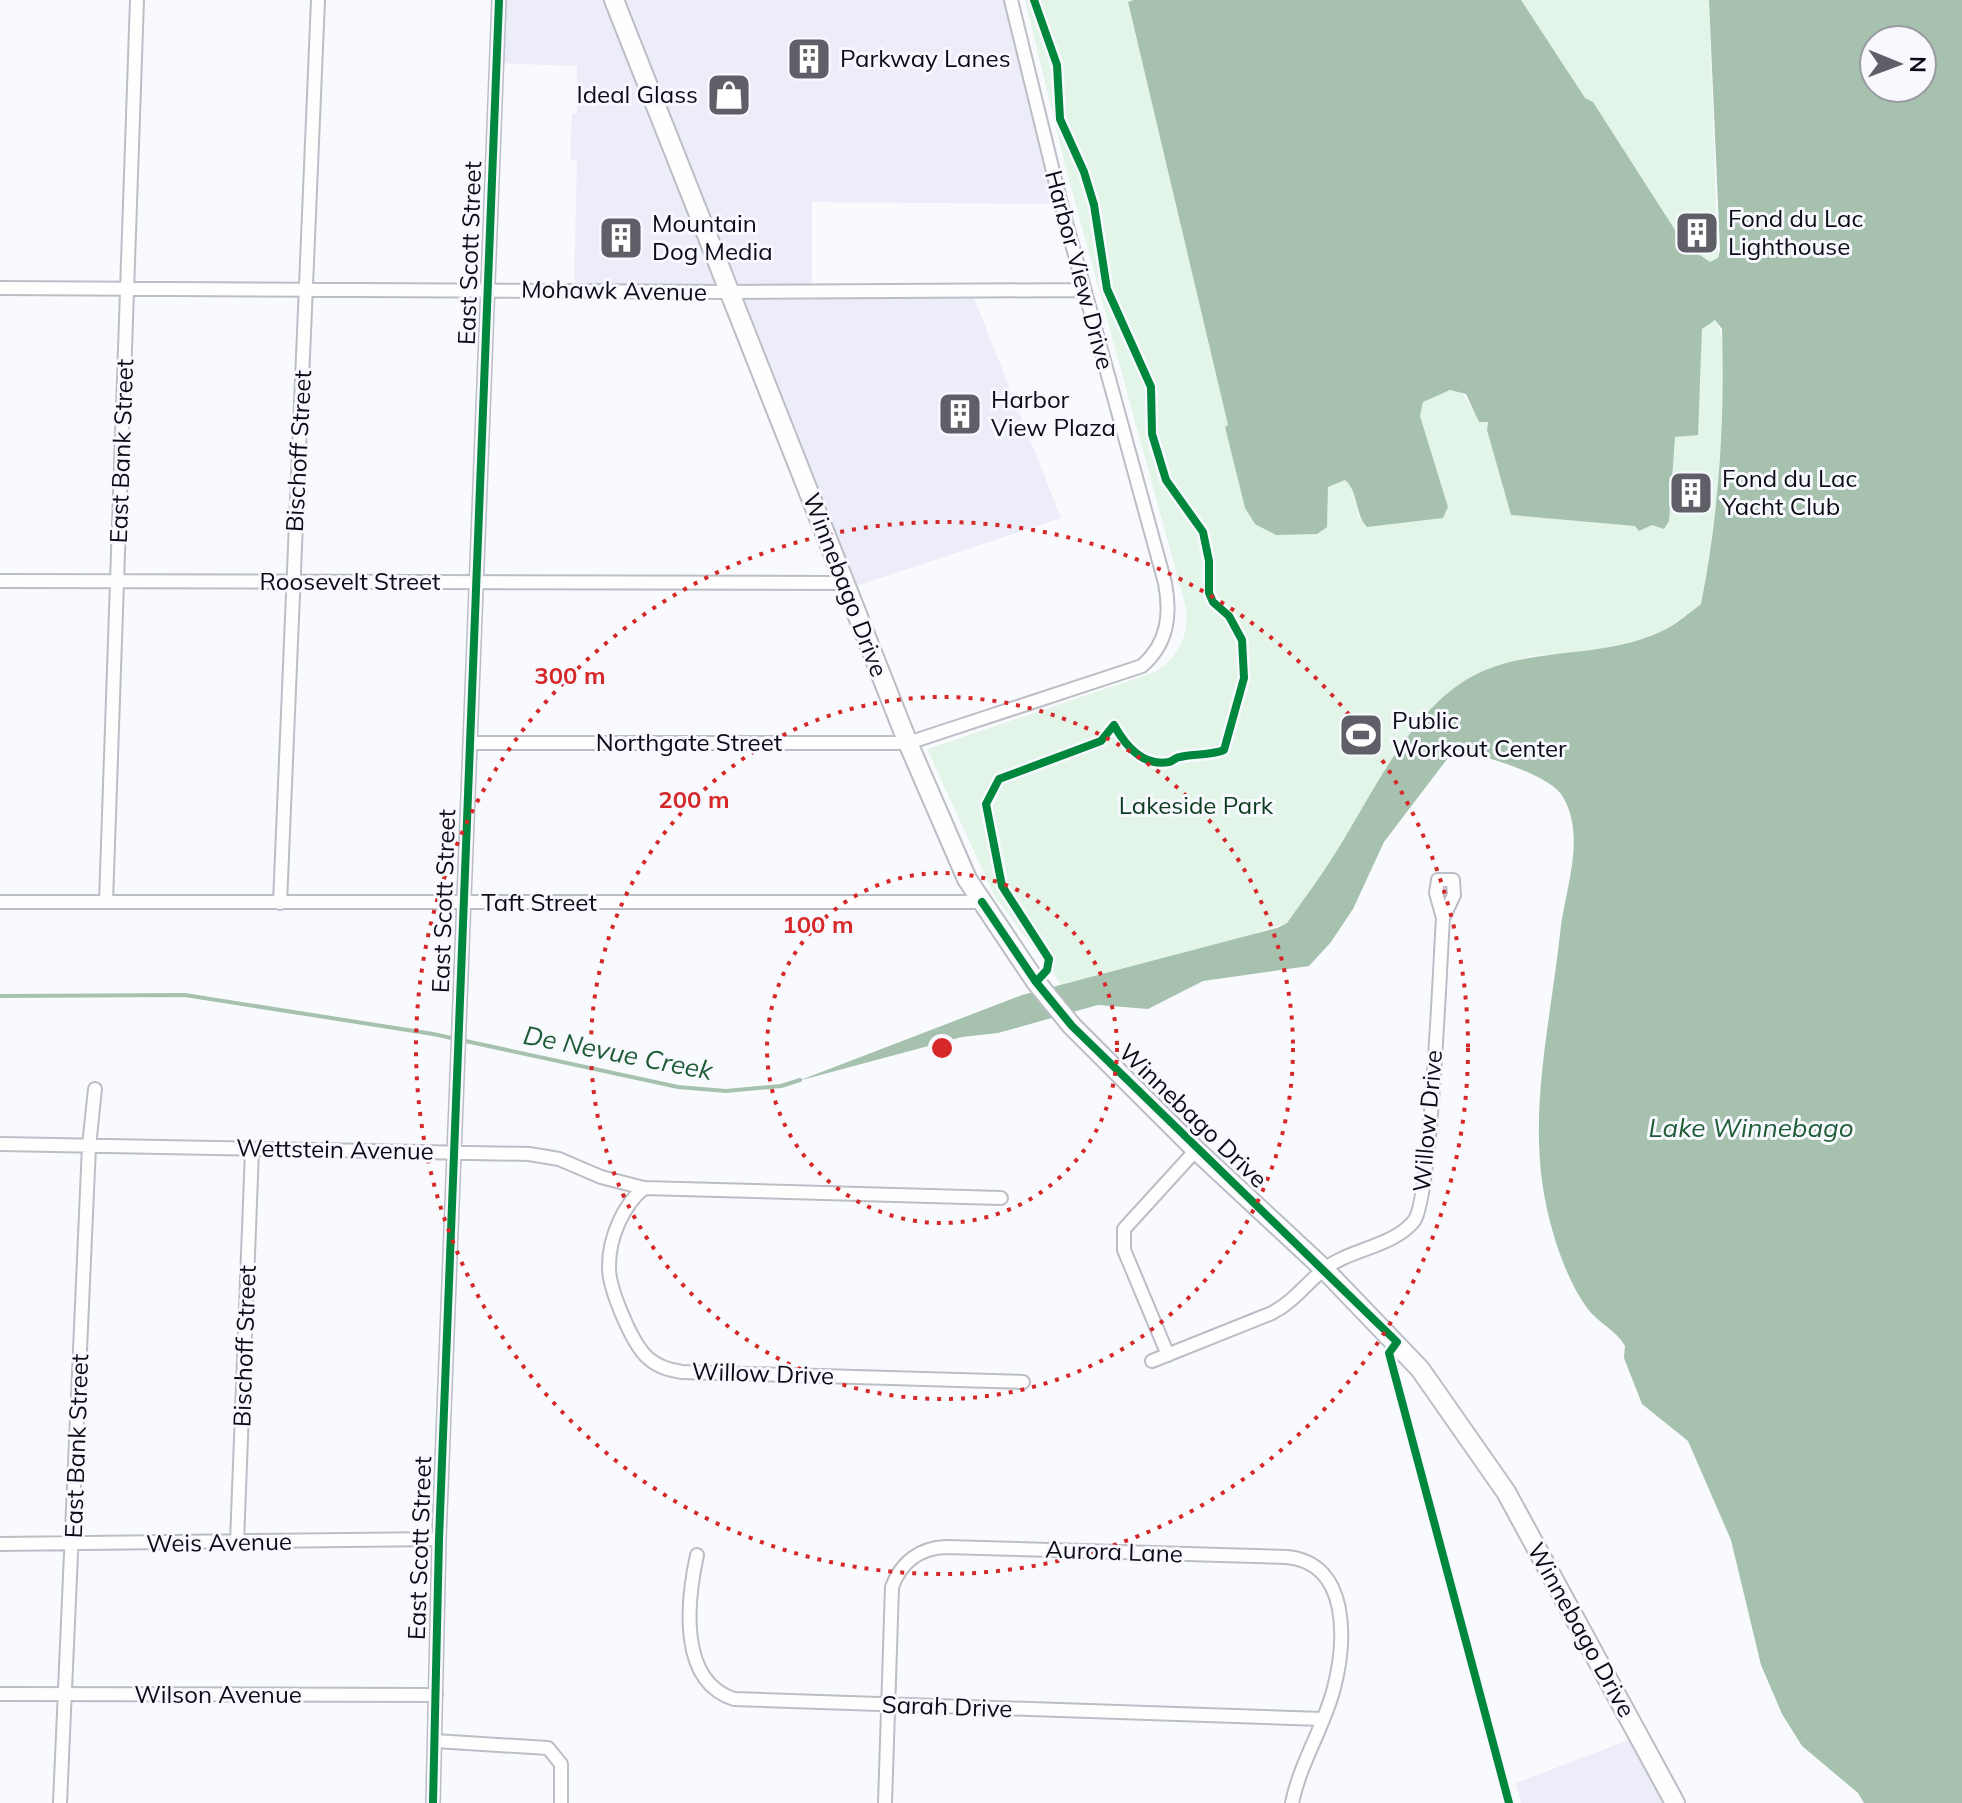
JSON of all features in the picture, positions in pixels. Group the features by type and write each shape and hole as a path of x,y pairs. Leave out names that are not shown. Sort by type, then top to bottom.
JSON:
{"main road":[{"name":"Winnebago Drive","path":"614,0 908,743 967,879 1036,982 1072,1026 1196,1150 1324,1269 1420,1369 1486,1460 1675,1803"}],"street":[{"name":"East Bank Street","path":"106,902 137,0"},
{"name":"Bischoff Street","path":"280,903 318,0"},
{"name":"East Scott Street","path":"433,1803 439,1539 499,0"},
{"name":"Harbor View Drive","path":"908,743 1142,666 1163,638 1168,606 1165,583 1084,290 1011,0"},
{"name":"Mohawk Avenue","path":"0,288 730,292 1084,290"},
{"name":"Roosevelt Street","path":"0,581 845,583"},
{"name":"Northgate Street","path":"471,743 908,743"},
{"name":"Taft Street","path":"0,902 982,902"},
{"name":"Willow Drive","path":"1152,1361 1281,1308 1324,1269 1399,1233 1415,1221 1421,1208 1443,918"},
{"name":"East Bank Street","path":"60,1803 89,1146 95,1089"},
{"name":"Wettstein Avenue","path":"0,1144 546,1156 601,1177 644,1188 1001,1198"},
{"name":"Bischoff Street","path":"237,1542 252,1150"},
{"path":"1168,1355 1124,1250 1124,1229 1196,1150"},
{"name":"Willow Drive","path":"644,1188 631,1198 624,1210 610,1254 609,1273 637,1344 659,1366 682,1372 1023,1382"},
{"name":"Weis Avenue","path":"0,1544 439,1539"},
{"name":"Aurora Lane","path":"885,1803 892,1587 902,1567 919,1553 940,1547 1293,1558 1319,1568 1334,1588 1339,1609 1337,1676 1292,1803"},
{"name":"Sarah Drive","path":"697,1555 691,1592 691,1635 698,1667 714,1689 746,1701 1323,1719"},
{"name":"Wilson Avenue","path":"0,1694 436,1695"},
{"path":"435,1741 550,1749 562,1767 561,1803"}],"shaded area":[{"path":"499,0 1011,0 1061,204 812,202 812,291 971,290 1061,518 847,589 730,293 574,290 577,160 570,159 572,113 577,113 577,66 496,63"},
{"path":"1639,1736 1675,1803 1521,1803 1516,1783"}],"green space":[{"name":"Lakeside Park","path":"1025,0 1134,0 1128,3 1228,425 1225,427 1245,508 1255,524 1327,526 1328,487 1345,480 1352,486 1359,518 1448,507 1420,416 1423,402 1439,394 1458,391 1488,422 1487,430 1511,515 1636,526 1639,531 1675,437 1696,435 1702,328 1715,320 1722,340 1725,372 1721,457 1701,604 1668,628 1635,642 1585,652 1530,656 1461,683 1409,734 1330,863 1287,923 1205,949 1061,984 995,897 927,749 1155,672 1181,645 1187,618 1066,169"},
{"path":"1521,0 1709,0 1718,258 1710,262 1684,244 1593,102 1585,99"}],"water":[{"name":"Lake Winnebago","path":"1521,0 1585,98 1593,102 1684,244 1710,262 1718,258 1720,250 1709,0 1962,0 1962,1803 1864,1803 1858,1793 1802,1746 1782,1714 1761,1665 1731,1540 1688,1441 1642,1404 1624,1358 1625,1346 1587,1308 1565,1266 1553,1234 1543,1188 1539,1125 1543,1061 1574,847 1570,813 1563,797 1544,781 1496,761 1454,750 1384,842 1353,909 1331,942 1309,966 1203,981 1148,1009 1098,1005 998,1033 962,1037 798,1081 1022,995 1287,923 1329,863 1394,755 1434,706 1457,686 1505,663 1622,645 1644,638 1670,627 1701,604 1716,501 1723,398 1722,329 1715,320 1702,329 1698,435 1675,437 1669,521 1664,529 1652,525 1639,531 1635,526 1511,515 1487,430 1488,422 1479,422 1466,394 1450,390 1423,402 1420,416 1448,507 1443,518 1367,527 1353,490 1345,480 1328,487 1327,527 1317,534 1276,535 1255,524 1245,508 1225,427 1228,425 1128,2"}],"waterway":[{"name":"De Nevue Creek","path":"0,996 185,995 433,1034 678,1087 726,1091 781,1086 800,1080"}],"cycle path":[{"path":"433,1803 439,1539 499,0"},
{"path":"1034,0 1057,65 1060,119 1084,172 1094,205 1107,289 1151,387 1152,434 1166,480 1203,532 1209,561 1209,593 1213,602 1229,616 1242,640 1244,678 1224,750 1179,757 1169,762 1151,761 1129,747 1114,725 1101,741 999,779 986,804 1002,886 1049,959 1047,970 1036,982"},
{"path":"982,902 1036,982 1072,1026 1397,1342 1389,1353 1509,1803"}],"place":[{"name":"Parkway Lanes","path":"809,59"},
{"name":"Ideal Glass","path":"729,95"},
{"name":"Fond du Lac Lighthouse","path":"1697,233"},
{"name":"Mountain Dog Media","path":"621,238"},
{"name":"Harbor View Plaza","path":"960,414"},
{"name":"Fond du Lac Yacht Club","path":"1691,493"},
{"name":"Public Workout Center","path":"1361,735"}]}
